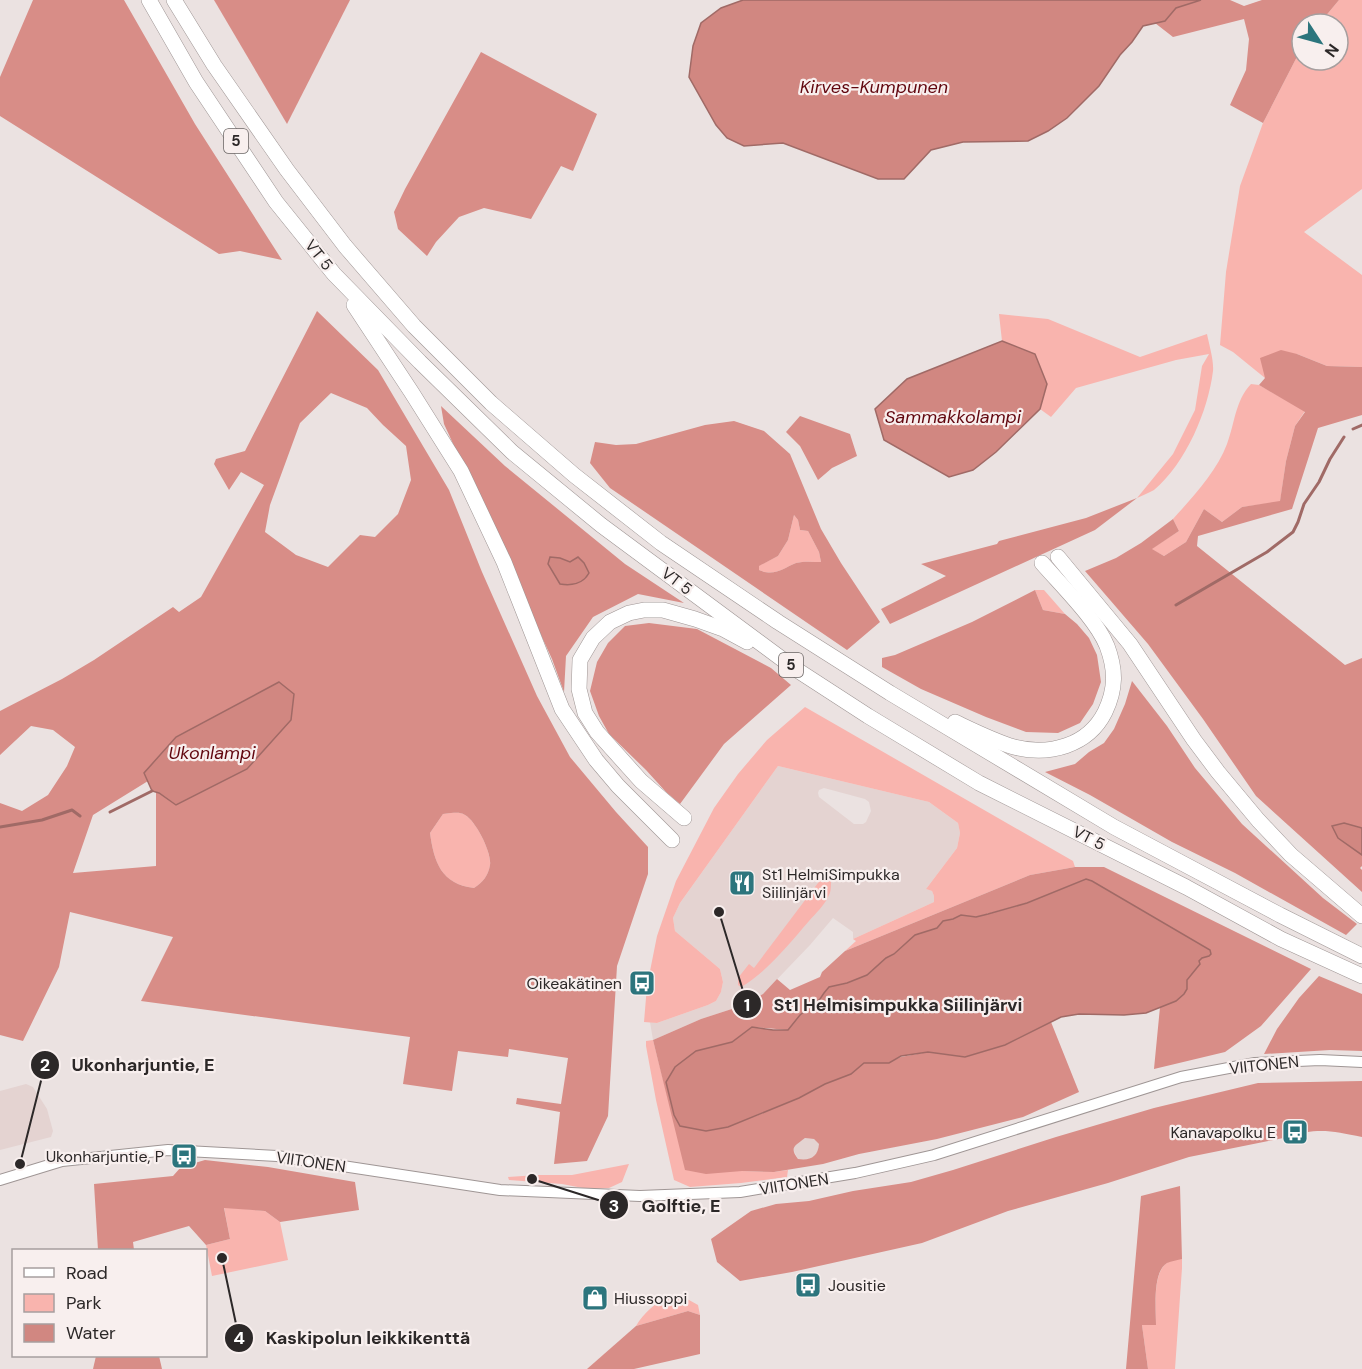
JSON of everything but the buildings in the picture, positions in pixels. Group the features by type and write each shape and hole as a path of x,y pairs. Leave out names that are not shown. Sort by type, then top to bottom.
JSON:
{"highway":[{"name":"VT 5","path":"149,0 196,82 276,202 334,274 512,452 601,525 794,668 867,716 979,783 1186,887 1281,939 1362,976"},
{"name":"VT 5","path":"174,0 214,65 287,170 345,246 414,326 491,403 574,475 661,543 778,622 890,693 1114,827 1357,954"},
{"path":"334,274 460,471 504,562 562,710 596,760 618,786 672,840"},
{"path":"1058,557 1130,644 1218,772 1291,855 1362,916"},
{"path":"890,693 1015,747 1039,751 1056,749 1075,744 1090,733 1100,722 1115,684 1107,645 1098,630 1042,563"},
{"path":"684,818 641,782 597,732 585,713 579,689 580,660 593,638 610,622 629,613 663,610 723,629 794,668"}],"main road":[{"name":"VIITONEN","path":"0,1180 62,1161 168,1150 277,1156 500,1190 640,1196 740,1192 855,1173 934,1155 1181,1077 1255,1063 1320,1060 1362,1062"}],"shaded area":[{"path":"33,0 124,0 195,124 282,260 240,251 219,254 0,116 0,77"},
{"path":"214,0 350,0 287,124"},
{"path":"1201,0 1230,0 1244,6 1262,0 1339,0 1329,12 1290,12 1290,70 1263,123 1230,105 1246,70 1249,39 1244,19 1173,37 1155,23 1165,21 1176,8"},
{"path":"481,52 597,114 573,171 561,166 531,219 484,208 459,217 436,242 427,256 398,229 394,212"},
{"path":"317,311 378,370 449,490 482,572 537,696 570,757 648,847 648,874 617,966 608,1116 587,1161 554,1164 560,1112 516,1104 517,1098 561,1104 568,1058 509,1049 508,1057 458,1051 452,1091 403,1084 410,1037 141,1001 173,937 70,912 59,967 23,1041 0,1035 0,803 22,811 48,795 67,766 75,747 53,730 31,726 0,755 0,711 94,660 173,607 179,612 201,597 264,485 241,472 229,490 214,464 216,459 245,451","holes":["331,393 367,408 406,446 411,480 398,514 375,537 360,535 328,567 296,555 265,532 270,505 300,423","221,714 159,793 156,792 156,866 73,873 93,815 148,781 176,737","461,813 465,815 474,824 486,845 490,860 489,869 485,878 474,888 454,882 441,870 437,862 430,833 443,814"]},
{"path":"1281,350 1327,366 1362,367 1362,415 1318,428 1292,509 1198,536 1197,546 1345,665 1362,658 1362,828 1344,823 1332,826 1362,855 1360,868 1362,870 1362,892 1256,796 1148,644 1085,571 1116,558 1173,519 1179,531 1152,549 1164,556 1186,542 1204,509 1222,522 1242,507 1280,501 1286,461 1295,426 1305,412 1259,385 1265,378 1260,358"},
{"path":"441,406 505,466 625,564 684,603 638,594 593,617 566,656 564,692 552,659 444,424"},
{"path":"800,416 850,434 857,456 832,468 818,480 800,446 786,432"},
{"path":"734,421 764,431 790,454 821,529 880,622 847,650 610,488 590,463 595,442 616,445 636,444 705,425","holes":["794,515 798,520 800,530 808,531 819,552 821,562 796,563 770,573 759,570 759,566 778,556 788,540"]},
{"path":"1137,498 1095,530 890,624 881,609 946,576 921,564 1086,518"},
{"path":"1035,590 1043,610 1065,614 1077,624 1089,638 1097,655 1101,682 1093,704 1080,723 1058,733 1026,732 921,689 882,667 882,658 895,655 972,622"},
{"path":"649,623 697,629 771,668 791,685 724,744 680,804 609,734 599,716 590,691 597,662 608,643 625,626"},
{"path":"1132,681 1167,726 1195,768 1242,824 1323,898 1357,924 1346,935 1045,772 1075,764 1104,743 1114,729"},
{"name":"St1 HelmiSimpukka Siilinjärvi","path":"778,766 929,802 958,823 960,833 957,848 926,889 932,891 934,902 853,939 853,932 833,918 763,994 741,1006 701,1019 653,1040 650,1022 657,1023 716,1001 723,982 720,969 675,931 673,918 680,903","holes":["824,788 869,802 871,811 866,822 854,824 819,797 818,793"]},
{"path":"1075,867 1104,867 1311,969 1261,1026 1225,1052 1154,1069 1160,1007 1176,1001 1187,989 1186,980 1199,961 1209,956 1210,950 1086,879 1027,903 976,917 961,915 943,921 937,928 915,936 867,975 829,987 788,1030 752,1027 732,1042 696,1051 753,1117 851,1074 864,1063 888,1063 901,1057 928,1052 965,1057 1005,1045 1051,1022 1079,1092 1023,1117 823,1164 774,1172 742,1171 706,1174 685,1170 653,1040 701,1019 741,1006 763,994 777,979 790,990 820,977 822,972 845,951 1030,875","holes":["805,1138 814,1139 819,1144 815,1155 810,1159 798,1159 794,1147"]},
{"path":"1319,976 1362,994 1362,1051 1330,1050 1264,1054 1277,1029 1299,998"},
{"path":"1362,1081 1362,1137 1333,1132 1308,1132 1189,1157 1008,1211 922,1243 792,1272 740,1281 717,1262 711,1239 751,1211 776,1204 809,1201 911,1182 1154,1108 1258,1083"},
{"path":"26,1084 33,1087 47,1109 53,1131 51,1137 0,1150 0,1091"},
{"path":"805,1138 814,1139 819,1144 819,1150 811,1159 798,1159 793,1149"},
{"path":"205,1160 268,1167 355,1182 359,1210 280,1222 265,1211 224,1208 230,1239 206,1245 189,1226 133,1242 134,1249 98,1249 94,1184 173,1176 181,1167"},
{"path":"1180,1186 1182,1259 1167,1263 1162,1268 1156,1292 1156,1325 1142,1325 1148,1369 1126,1369 1141,1196"},
{"path":"688,1311 700,1315 700,1354 634,1369 587,1369 636,1326"},
{"path":"96,1357 159,1357 162,1369 93,1369"}],"green space":[{"path":"1339,0 1362,0 1362,189 1304,232 1362,275 1362,367 1327,366 1297,354 1265,378 1233,352 1220,345 1226,272 1240,186 1263,123 1290,70 1350,72 1350,12 1329,12"},
{"path":"999,314 1048,319 1140,357 1207,334 1213,371 1206,403 1194,435 1166,479 1154,490 1137,498 1173,454 1195,410 1202,366 1209,354 1176,360 1076,388 1051,417 1040,409 1047,384 1035,354 1002,341"},
{"path":"1251,384 1259,385 1305,411 1295,426 1286,461 1280,502 1242,507 1222,522 1204,509 1186,542 1164,556 1151,549 1179,531 1173,519 1203,484 1223,454 1238,405"},
{"path":"794,515 798,520 800,530 808,531 819,552 821,562 796,563 770,573 759,570 758,566 778,556 788,540"},
{"path":"1035,590 1044,590 1065,614 1043,610"},
{"path":"805,707 1073,861 1075,867 1030,875 845,951 856,941 853,939 934,902 932,891 926,889 957,848 960,833 958,823 929,802 778,766 680,903 673,918 675,931 720,969 723,982 721,992 716,1001 708,1005 657,1023 644,1022 647,986 657,936 676,881 714,808 738,774 767,740"},
{"path":"461,813 469,818 486,845 490,865 482,881 474,888 454,882 447,876 441,870 434,853 430,833 443,814"},
{"path":"824,875 831,881 831,887 830,894 822,906 769,965 751,981 741,987 738,985 738,978 749,964 754,968"},
{"path":"653,1040 686,1169 774,1172 788,1170 787,1177 690,1187 674,1180 646,1046 646,1041"},
{"path":"629,1164 622,1182 609,1188 588,1189 562,1184 509,1180 508,1177 572,1175"},
{"path":"224,1207 265,1211 280,1222 288,1260 212,1276 206,1245 230,1239"},
{"path":"1182,1259 1182,1268 1175,1369 1148,1369 1142,1325 1156,1325 1156,1291 1159,1274 1168,1262"},
{"path":"670,1295 680,1295 698,1305 700,1315 688,1311 636,1326 651,1308"}],"water":[{"name":"Kirves-Kumpunen","path":"743,0 1201,0 1176,8 1165,21 1143,26 1099,86 1067,118 1048,131 1028,141 963,142 931,150 904,179 878,179 783,143 744,146 727,138 716,125 689,77 693,46 701,23 721,8"},
{"name":"Sammakkolampi","path":"1002,341 1035,354 1047,384 1040,409 996,452 973,470 949,477 884,440 875,409 907,379"},
{"path":"550,557 570,562 578,557 589,573 583,580 576,583 560,584 548,564"},
{"name":"Ukonlampi","path":"279,682 294,694 291,720 247,769 176,805 152,791 144,773 176,737"},
{"path":"1344,823 1362,828 1362,855 1338,838 1332,826"},
{"path":"1086,879 1210,950 1209,956 1199,961 1200,964 1187,980 1187,989 1176,1001 1146,1013 1079,1014 1061,1017 1005,1045 965,1057 928,1052 901,1056 889,1063 864,1063 851,1074 728,1127 706,1131 680,1126 674,1115 666,1082 675,1067 696,1051 732,1042 752,1027 788,1030 829,987 867,975 915,935 937,928 943,921 961,915 976,917 1027,903"}],"waterway":[{"path":"1353,429 1362,425"},
{"path":"1176,605 1267,552 1293,532 1304,504 1344,437"},
{"path":"110,812 152,791"},
{"path":"0,827 42,820 72,810 80,816"}],"place":[{"name":"St1 HelmiSimpukka Siilinjärvi","path":"742,883"},
{"name":"St1 Helmisimpukka Siilinjärvi","path":"719,912"},
{"name":"Oikeakätinen","path":"642,983"},
{"name":"Kanavapolku E","path":"1295,1132"},
{"name":"Ukonharjuntie, P","path":"184,1156"},
{"name":"Ukonharjuntie, E","path":"20,1164"},
{"name":"Golftie, E","path":"532,1179"},
{"name":"Kaskipolun leikkikenttä","path":"222,1258"},
{"name":"Jousitie","path":"808,1285"},
{"name":"Hiussoppi","path":"595,1298"}]}
